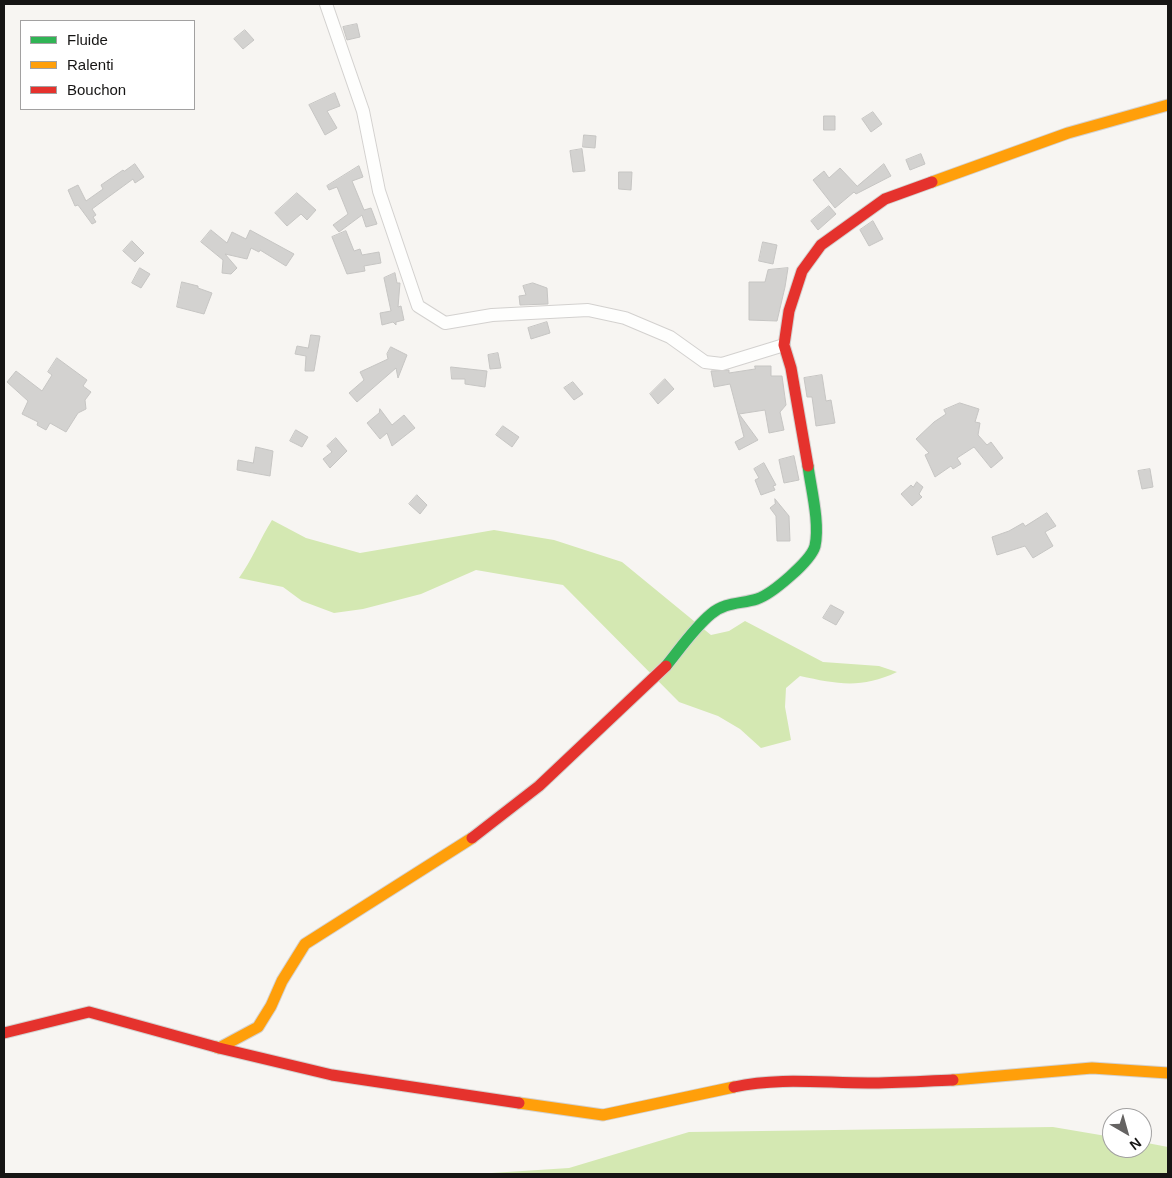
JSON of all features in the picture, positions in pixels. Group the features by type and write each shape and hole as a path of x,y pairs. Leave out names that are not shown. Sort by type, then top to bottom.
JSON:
{"street":[{"path":"326,4 363,111 379,191 418,306 445,324 492,315 588,310 625,318 670,337 705,362 722,364 784,345"},
{"path":"219,1048 258,1027 271,1006 282,981 305,944 465,843 539,786 656,677 711,614 726,605 757,599 773,592 793,574 815,547 815,511 791,368 784,345 790,311 802,271 821,245 885,199 1068,133 1168,105"},
{"path":"4,1033 89,1012 219,1048 332,1075 602,1115 756,1082 802,1080 868,1083 958,1080 1092,1068 1168,1073"}],"shaded area":[{"path":"272,520 306,538 360,553 494,530 554,540 622,562 711,635 729,631 745,621 823,662 879,666 897,672 872,681 860,683 837,683 800,676 786,688 785,707 791,740 761,748 740,729 718,716 679,702 563,585 476,570 421,594 363,609 334,613 302,601 283,587 239,578"},
{"path":"1053,1127 1102,1135 1102,1158 1152,1158 1152,1144 1168,1147 1168,1174 476,1174 569,1168 689,1132"}],"building":[{"path":"357,24 360,37 347,40 343,27"},
{"path":"245,30 254,40 243,49 234,39"},
{"path":"335,93 340,106 327,111 337,128 325,135 309,105"},
{"path":"873,112 882,124 871,132 862,119"},
{"path":"824,116 835,116 835,130 824,130"},
{"path":"584,135 596,136 595,148 583,147"},
{"path":"582,149 585,171 573,172 570,151"},
{"path":"921,154 925,164 910,170 906,160"},
{"path":"135,164 144,177 135,183 133,179 92,209 96,215 93,217 96,222 92,224 78,205 75,206 68,190 78,185 86,201 103,189 101,185"},
{"path":"884,164 891,176 856,194 854,192 835,208 813,180 824,171 829,178 840,168 857,186"},
{"path":"359,166 363,177 352,181 364,210 371,208 377,224 366,227 362,215 339,232 333,225 348,214 337,187 329,190 327,186"},
{"path":"619,172 632,172 631,190 619,189"},
{"path":"297,193 316,210 307,220 301,214 287,226 275,213"},
{"path":"829,206 836,214 818,230 811,221"},
{"path":"873,221 883,239 869,246 860,230"},
{"path":"211,230 227,243 232,232 246,239 250,230 294,254 286,266 260,250 259,252 251,248 247,259 225,254 237,268 231,274 222,273 223,260 201,242"},
{"path":"346,231 354,251 360,249 362,255 379,252 381,263 364,266 365,271 347,274 332,237"},
{"path":"132,241 144,253 135,262 123,251"},
{"path":"763,242 777,245 773,264 759,261"},
{"path":"140,268 150,274 141,288 132,283"},
{"path":"788,268 777,321 749,320 749,282 765,282 768,270"},
{"path":"395,273 397,283 400,283 398,307 401,306 404,320 396,322 396,325 393,322 382,325 380,313 391,311 384,278"},
{"path":"182,282 198,286 198,288 212,293 204,314 177,307"},
{"path":"533,283 547,288 548,304 520,305 519,296 526,295 523,286"},
{"path":"547,322 550,333 531,339 528,328"},
{"path":"311,335 320,336 314,371 305,371 306,356 295,354 297,346 308,348"},
{"path":"391,347 407,355 398,378 396,368 357,402 349,393 364,380 360,372 388,359 387,354"},
{"path":"498,353 501,368 490,369 488,355"},
{"path":"57,358 87,380 83,386 91,392 85,400 86,409 78,413 66,432 50,423 46,430 37,425 38,422 22,414 28,401 7,382 16,371 42,391 52,375 48,372"},
{"path":"755,366 771,366 771,376 782,376 786,405 780,412 784,430 769,433 765,410 739,414 758,440 739,450 735,442 744,437 730,384 714,387 711,371 729,370 729,373 755,369"},
{"path":"451,367 487,371 485,387 465,384 465,379 452,379"},
{"path":"822,375 826,401 831,400 835,423 816,426 812,397 807,397 804,378"},
{"path":"665,379 674,389 658,404 650,394"},
{"path":"573,382 583,394 574,400 564,388"},
{"path":"960,403 979,409 975,422 980,423 978,435 987,445 991,442 1003,458 991,468 974,447 957,458 961,464 953,469 951,466 935,477 925,455 929,453 916,439 934,422 946,414 944,410"},
{"path":"380,409 392,425 404,415 415,428 392,446 387,433 380,439 367,423 379,413"},
{"path":"503,426 519,437 512,447 496,435"},
{"path":"296,430 308,437 302,447 290,441"},
{"path":"336,438 347,451 330,468 323,459 332,452 327,446"},
{"path":"256,447 273,451 270,476 237,470 238,460 253,463"},
{"path":"794,456 799,480 784,483 779,460"},
{"path":"764,463 776,485 773,486 775,490 761,495 755,480 759,478 754,469"},
{"path":"1150,469 1153,487 1142,489 1138,471"},
{"path":"917,482 923,487 919,494 922,497 912,506 901,494 911,485 913,487"},
{"path":"417,495 427,505 420,514 409,504"},
{"path":"775,499 789,516 790,541 777,541 776,516 770,508 775,504"},
{"path":"1047,513 1056,526 1045,532 1053,546 1033,558 1025,546 997,555 992,537 1009,531 1023,523 1025,526"},
{"path":"831,605 844,612 836,625 823,618"}],"traffic: fast":[{"path":"666,666 693,632 716,610 727,605 751,601 764,596 799,568 812,552 815,546 816,527 808,466"}],"traffic: slow":[{"path":"932,182 1068,133 1168,105"},
{"path":"216,1047 219,1048 258,1027 271,1006 282,981 305,944 472,838"},
{"path":"953,1080 1092,1068 1168,1073"},
{"path":"519,1103 603,1115 734,1087"}],"traffic: jam":[{"path":"808,466 791,368 784,345 789,311 802,271 821,245 885,199 932,182"},
{"path":"472,838 539,786 666,666"},
{"path":"4,1033 89,1012 216,1047"},
{"path":"219,1048 332,1075 519,1103"},
{"path":"734,1087 784,1081 868,1083 953,1080"}]}
